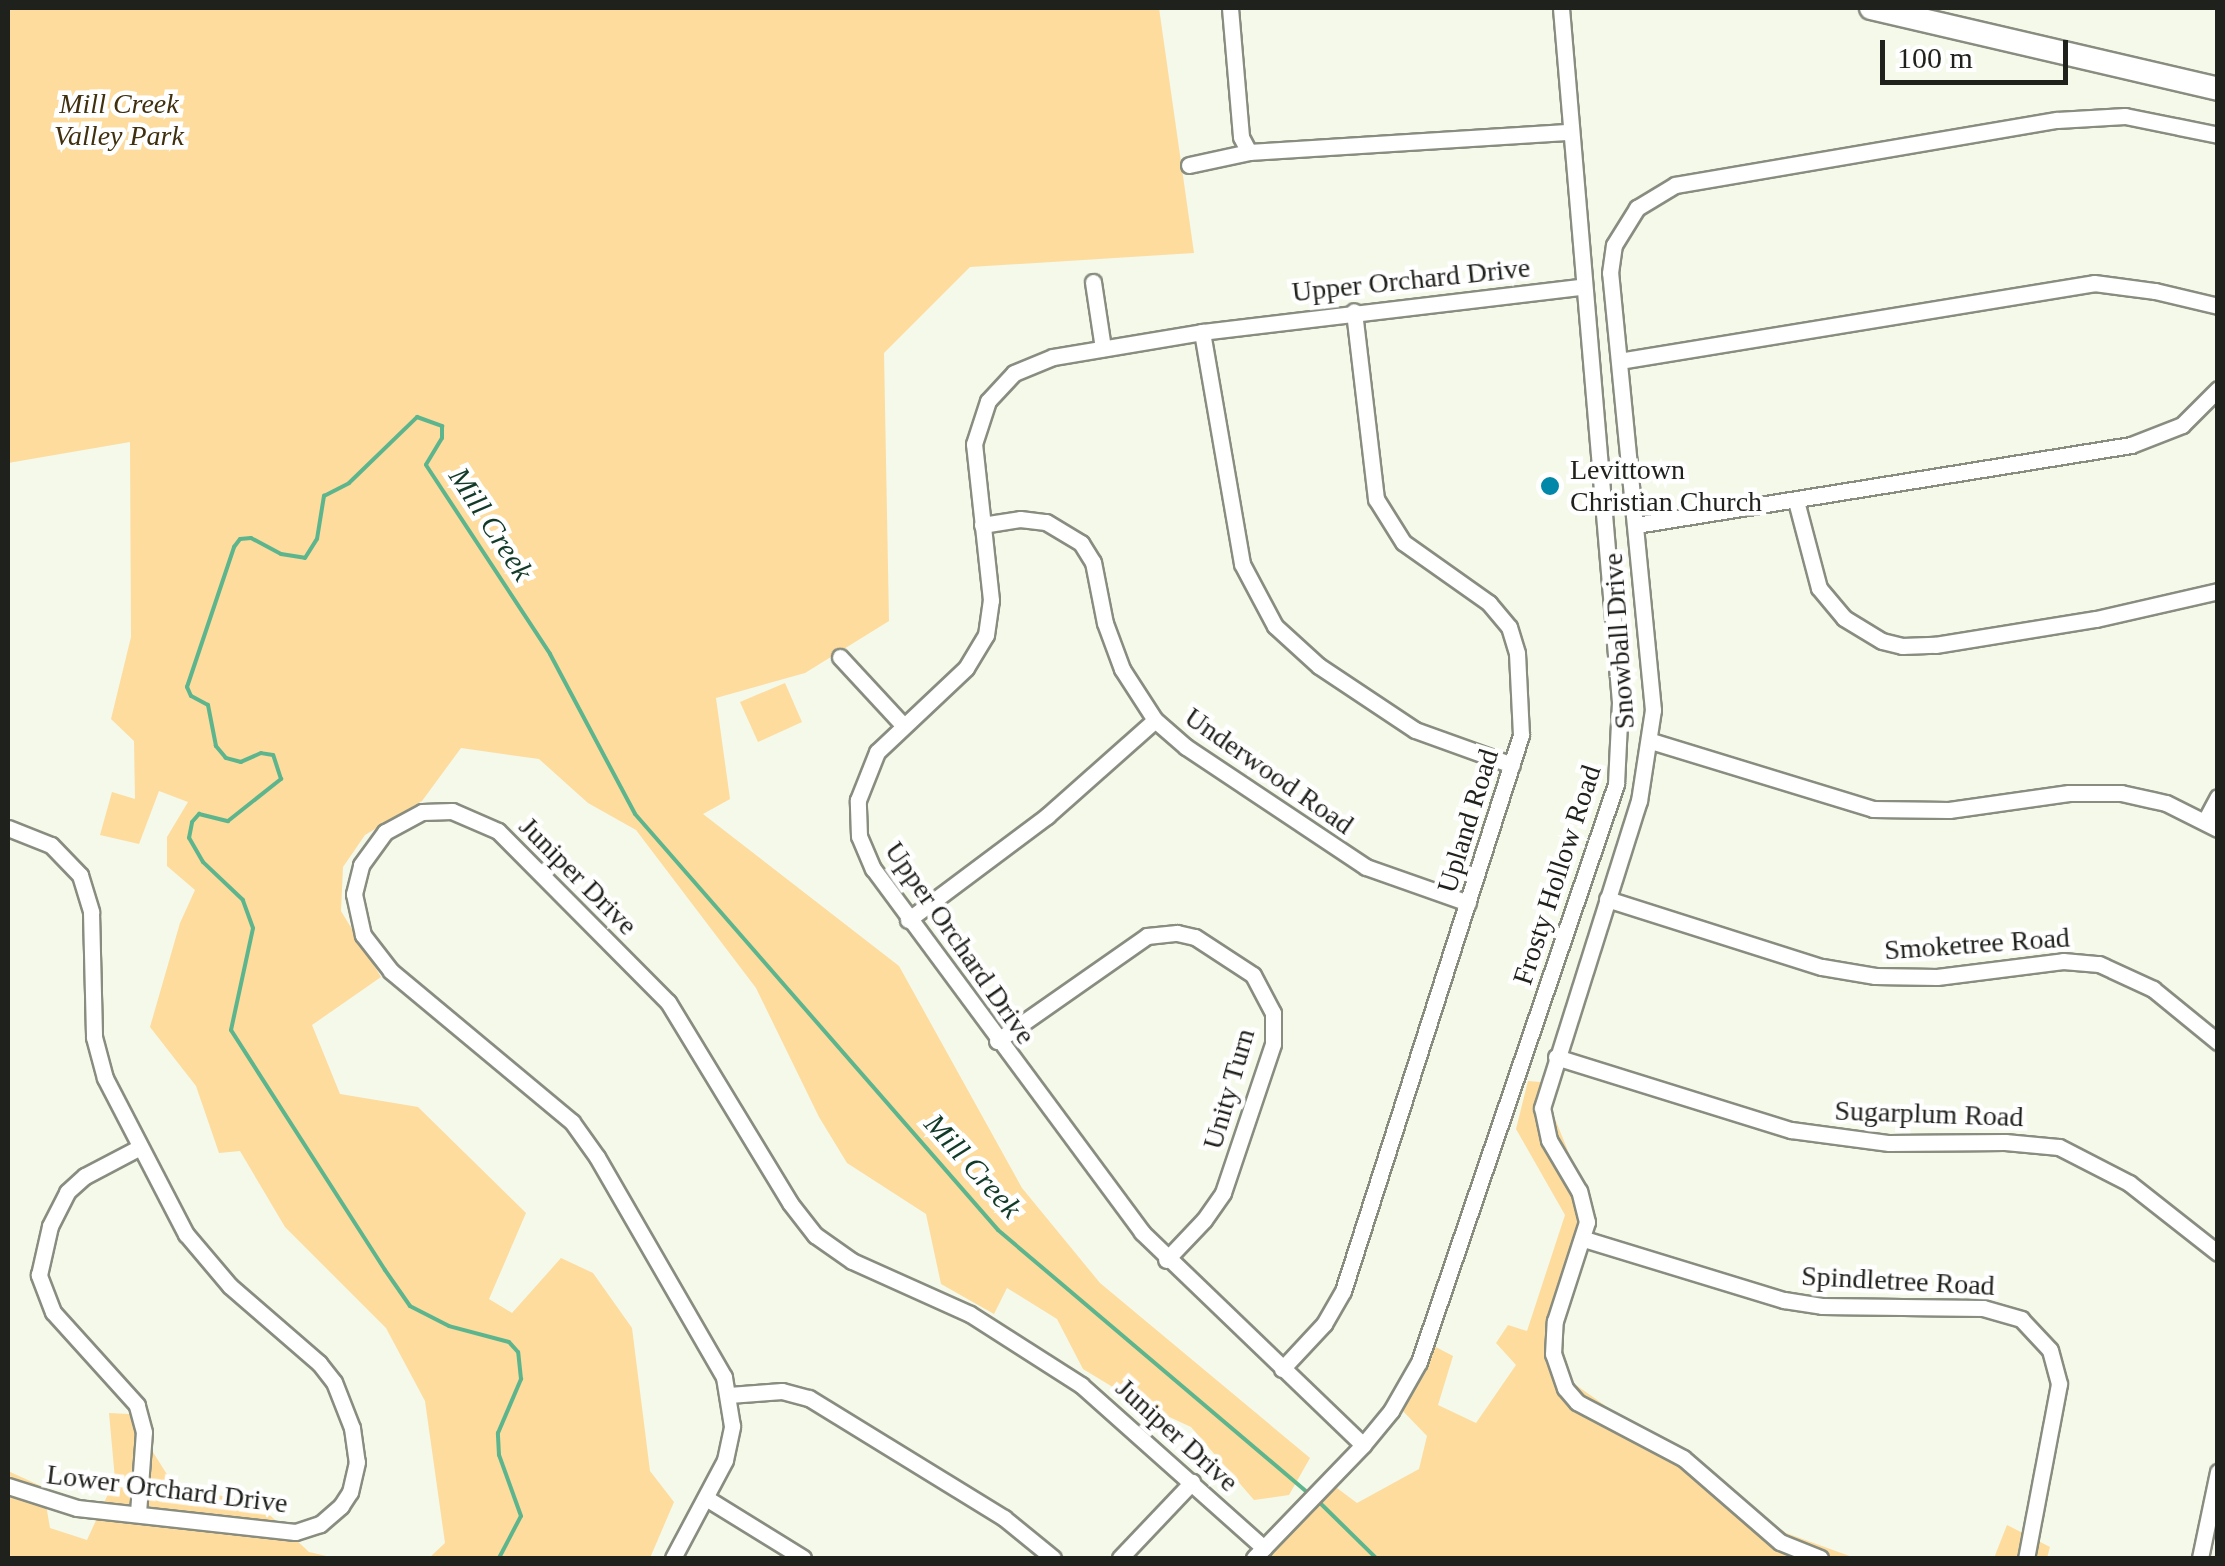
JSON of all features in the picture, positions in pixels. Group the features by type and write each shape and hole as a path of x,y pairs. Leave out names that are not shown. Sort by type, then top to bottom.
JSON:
{"main road":[{"path":"1871,8 2218,89"}],"street":[{"path":"1230,8 1240,126 1249,152"},
{"name":"Frosty Hollow Road","path":"1259,1553 1364,1445 1406,1387 1428,1336 1616,784 1620,702 1561,8"},
{"name":"Snowball Drive","path":"1820,1558 1780,1542 1694,1466 1642,1434 1586,1410 1565,1388 1552,1339 1584,1239 1583,1200 1543,1124 1542,1108 1639,800 1651,741 1652,682 1610,272 1614,245 1629,216 1664,188 2057,120 2124,116 2218,136"},
{"path":"1188,165 1249,152 1570,132"},
{"path":"1093,282 1103,348"},
{"path":"1619,361 2094,283 2138,288 2218,306"},
{"name":"Upper Orchard Drive","path":"1364,1445 1166,1260 908,920 872,869 857,820 866,770 903,725 966,668 986,636 991,600 973,457 976,427 1001,384 1026,366 1103,348 1202,332 1582,287"},
{"name":"Upland Road","path":"1282,1369 1324,1324 1342,1291 1512,766 1522,711 1513,638 1490,602 1403,542 1382,516 1369,465 1354,311"},
{"path":"1202,332 1242,564 1275,626 1319,666 1415,730 1512,766"},
{"path":"1636,525 2143,442 2182,425 2218,390"},
{"path":"1796,501 1819,588 1844,618 1882,641 1902,646 1934,645 2096,619 2178,604 2218,591"},
{"name":"Underwood Road","path":"982,525 1020,519 1046,522 1081,543 1094,562 1115,651 1155,720 1186,748 1349,857 1392,878 1468,902"},
{"path":"840,657 903,725"},
{"path":"908,920 1047,816 1155,720"},
{"path":"1651,741 1873,809 1949,810 2096,791 2153,800 2211,825 2218,797"},
{"name":"Juniper Drive","path":"673,1558 729,1445 729,1394 708,1345 583,1136 552,1102 373,952 354,905 356,878 375,842 399,823 422,812 452,810 498,831 668,1002 790,1203 816,1236 852,1261 960,1309 1081,1385 1192,1482 1259,1553"},
{"name":"Lower Orchard Drive","path":"8,828 60,851 87,889 94,1037 106,1078 177,1220 206,1260 334,1382 352,1428 357,1462 350,1492 341,1506 306,1530 281,1532 203,1518 52,1504 8,1486"},
{"name":"Smoketree Road","path":"1607,899 1822,967 1875,976 1937,978 2063,961 2098,964 2152,989 2218,1042"},
{"name":"Unity Turn","path":"998,1041 1147,936 1177,932 1195,937 1253,975 1273,1013 1273,1044 1223,1193 1204,1220 1166,1260"},
{"name":"Sugarplum Road","path":"1556,1057 1791,1130 1889,1143 2005,1142 2059,1148 2130,1183 2218,1254"},
{"path":"138,1148 84,1176 67,1192 50,1226 40,1275 53,1312 137,1405 144,1432 138,1513"},
{"name":"Spindletree Road","path":"1584,1239 1784,1300 1822,1306 1983,1308 2009,1313 2031,1326 2050,1350 2059,1384 2026,1558"},
{"path":"729,1394 782,1391 809,1398 1004,1518 1053,1558"},
{"path":"2200,1558 2218,1472"},
{"path":"1120,1558 1192,1482"},
{"path":"706,1498 803,1558"}],"green space":[{"name":"Mill Creek Valley Park","path":"8,8 1159,8 1194,253 970,267 884,353 889,621 805,673 716,698 730,799 703,814 899,966 1022,1188 1100,1283 1310,1458 1289,1495 1254,1500 1191,1427 1139,1403 1083,1369 1057,1319 1007,1288 994,1314 941,1284 926,1214 847,1163 819,1117 756,988 636,830 588,803 539,759 461,748 422,801 365,835 343,867 341,911 381,977 312,1025 340,1094 418,1107 526,1213 489,1299 512,1313 561,1258 593,1273 632,1328 650,1471 674,1502 650,1558 429,1558 445,1543 425,1401 386,1328 285,1227 240,1151 219,1153 196,1086 150,1027 180,923 195,890 167,866 167,837 188,802 159,791 139,844 100,835 112,792 135,799 134,741 111,719 131,637 130,442 8,463"},
{"path":"785,683 802,722 758,742 740,702"},
{"path":"1528,1081 1540,1082 1594,1215 1560,1340 1573,1383 1786,1533 1855,1558 1264,1558 1333,1485 1357,1503 1419,1469 1427,1436 1400,1408 1430,1344 1453,1356 1438,1405 1476,1423 1516,1365 1496,1343 1508,1325 1527,1331 1565,1215 1516,1129"},
{"path":"109,1413 129,1414 173,1484 259,1505 309,1552 335,1558 8,1558 8,1471 43,1487 50,1528 87,1540 115,1479"},
{"path":"2007,1525 2050,1547 2047,1558 1994,1558"}],"waterway":[{"name":"Mill Creek","path":"499,1558 521,1516 499,1455 498,1433 521,1379 518,1352 509,1342 449,1326 410,1306 231,1030 253,928 243,900 203,862 189,838 192,822 199,814 228,821 281,779 273,755 261,753 241,762 226,758 216,746 208,705 191,696 187,687 234,547 240,539 251,538 281,554 305,558 317,539 324,496 349,483 417,417 442,426 442,438 426,465 550,654 635,814 998,1230 1308,1493"},
{"name":"Mill Creek","path":"1316,1499 1376,1558"}],"place":[{"name":"Levittown Christian Church","path":"1550,486"}]}
